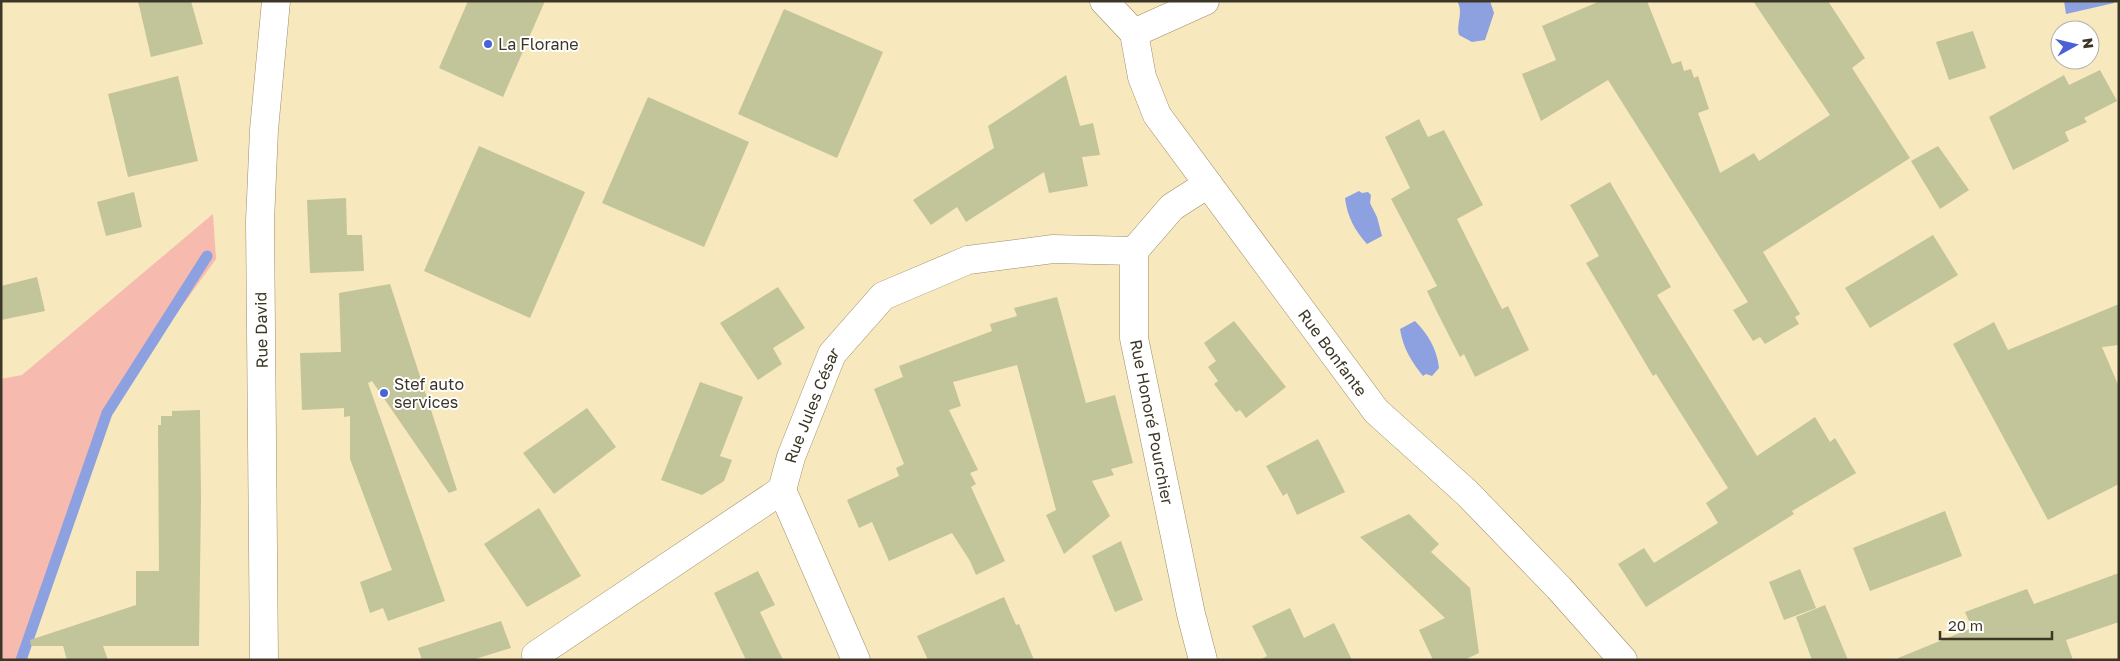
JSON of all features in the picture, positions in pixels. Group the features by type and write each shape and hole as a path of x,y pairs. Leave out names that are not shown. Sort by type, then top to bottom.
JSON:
{"street":[{"name":"Rue David","path":"264,660 260,221 264,130 276,1"},
{"path":"1104,1 1134,33 1205,1"},
{"name":"Rue Bonfante","path":"1134,33 1142,77 1156,115 1376,411 1467,493 1559,588 1623,660"},
{"path":"1134,251 1172,207 1208,184"},
{"name":"Rue Jules César","path":"782,490 791,458 832,354 883,296 968,260 1053,249 1134,251"},
{"name":"Rue Honoré Pourchier","path":"1134,251 1134,338 1190,614 1203,660"},
{"path":"537,660 536,655 782,490 856,660"}],"shaded area":[{"path":"213,214 216,259 103,415 21,660 1,660 1,379 22,375"}],"water":[{"path":"1457,1 1490,1 1494,13 1485,40 1472,42 1459,35 1460,9"},
{"path":"2064,1 2114,1 2114,3 2066,14"},
{"path":"1359,191 1362,193 1368,192 1371,195 1370,203 1377,217 1382,236 1367,244 1352,223 1345,198"},
{"path":"1415,321 1428,337 1436,354 1439,368 1432,376 1426,374 1423,376 1411,360 1403,342 1400,329"}],"building":[{"path":"138,1 191,1 203,44 151,57"},
{"name":"La Florane","path":"468,1 545,1 503,97 439,68"},
{"path":"1600,1 1647,1 1672,64 1681,61 1684,71 1691,69 1694,78 1698,76 1709,109 1698,113 1720,173 1754,153 1759,161 1830,115 1753,1 1828,1 1865,58 1852,68 1910,158 1763,252 1800,314 1795,317 1799,324 1765,344 1760,337 1753,341 1733,310 1748,302 1608,80 1541,121 1522,74 1556,60 1542,26"},
{"path":"784,9 883,52 837,158 738,114"},
{"path":"1973,31 1986,68 1949,80 1936,42"},
{"path":"2100,70 2117,101 2084,118 2087,122 2065,132 2069,141 2013,170 1989,117 2064,75 2069,85"},
{"path":"1066,75 1080,126 1093,123 1100,155 1082,157 1088,186 1049,193 1044,172 966,222 957,207 931,225 913,200 994,148 988,126"},
{"path":"178,76 198,161 128,177 108,94"},
{"path":"648,97 749,142 704,247 602,203"},
{"path":"1419,119 1428,137 1444,130 1483,205 1457,219 1502,309 1508,306 1529,350 1475,377 1464,354 1460,357 1427,291 1437,286 1391,199 1410,188 1385,137"},
{"path":"479,146 585,192 530,318 424,271"},
{"path":"1938,146 1969,190 1940,209 1911,161"},
{"path":"1610,182 1671,287 1657,295 1757,456 1815,417 1830,442 1835,438 1856,473 1792,511 1794,514 1646,607 1618,564 1644,548 1654,563 1718,523 1706,503 1728,488 1656,374 1653,376 1586,263 1599,256 1570,205"},
{"path":"134,192 142,227 106,236 97,202"},
{"path":"346,198 347,235 362,235 364,271 310,273 307,200"},
{"path":"1933,235 1958,275 1870,328 1845,288"},
{"path":"37,277 45,311 1,320 1,286"},
{"path":"390,284 457,490 449,493 372,381 368,383 445,601 388,621 383,608 370,613 360,582 392,570 350,459 350,416 344,417 344,408 302,410 300,353 341,352 339,293"},
{"path":"778,287 805,328 773,348 782,364 758,380 720,323"},
{"path":"1057,297 1086,403 1115,395 1133,463 1111,469 1114,475 1092,481 1110,516 1064,554 1046,515 1056,510 1017,365 953,382 961,406 949,410 978,470 970,473 976,484 971,487 1005,561 976,575 970,561 952,533 889,561 872,522 859,528 847,500 899,476 896,468 904,464 874,389 903,377 899,366 992,331 990,324 1017,316 1014,308"},
{"path":"2119,304 2119,345 2102,347 2119,387 2119,484 2048,520 1953,344 1994,322 2008,350"},
{"path":"1234,321 1286,387 1246,418 1240,410 1236,412 1214,384 1218,381 1208,367 1216,361 1204,343"},
{"path":"700,382 743,397 720,456 732,460 724,481 702,495 661,480"},
{"path":"587,408 616,447 554,494 523,453"},
{"path":"200,410 199,646 103,646 108,660 67,660 63,646 31,646 30,640 136,605 136,571 159,571 158,425 161,425 161,416 172,416 172,411"},
{"path":"1318,439 1345,492 1297,515 1287,493 1283,496 1266,466"},
{"path":"539,508 581,576 527,607 484,544"},
{"path":"1945,511 1962,556 1870,591 1853,548"},
{"path":"1409,514 1439,544 1431,552 1470,588 1479,653 1464,660 1433,660 1419,630 1445,618 1360,537"},
{"path":"1121,541 1143,600 1115,612 1092,556"},
{"path":"1800,569 1816,608 1784,620 1769,582"},
{"path":"758,571 775,605 760,612 783,660 746,660 714,593"},
{"path":"2119,573 2119,622 2066,640 2073,660 1898,660 1898,658 1972,628 1965,612 2027,589 2034,604"},
{"path":"1004,597 1016,625 1019,624 1034,660 928,660 917,636"},
{"path":"1825,605 1848,660 1812,660 1796,617"},
{"path":"1290,608 1304,638 1334,623 1352,660 1260,660 1267,656 1252,626"},
{"path":"501,621 511,648 472,660 422,660 418,648"}],"waterway":[{"path":"21,660 107,413 207,256"}],"place":[{"name":"La Florane","path":"488,44"},
{"name":"Stef auto services","path":"384,393"}]}
